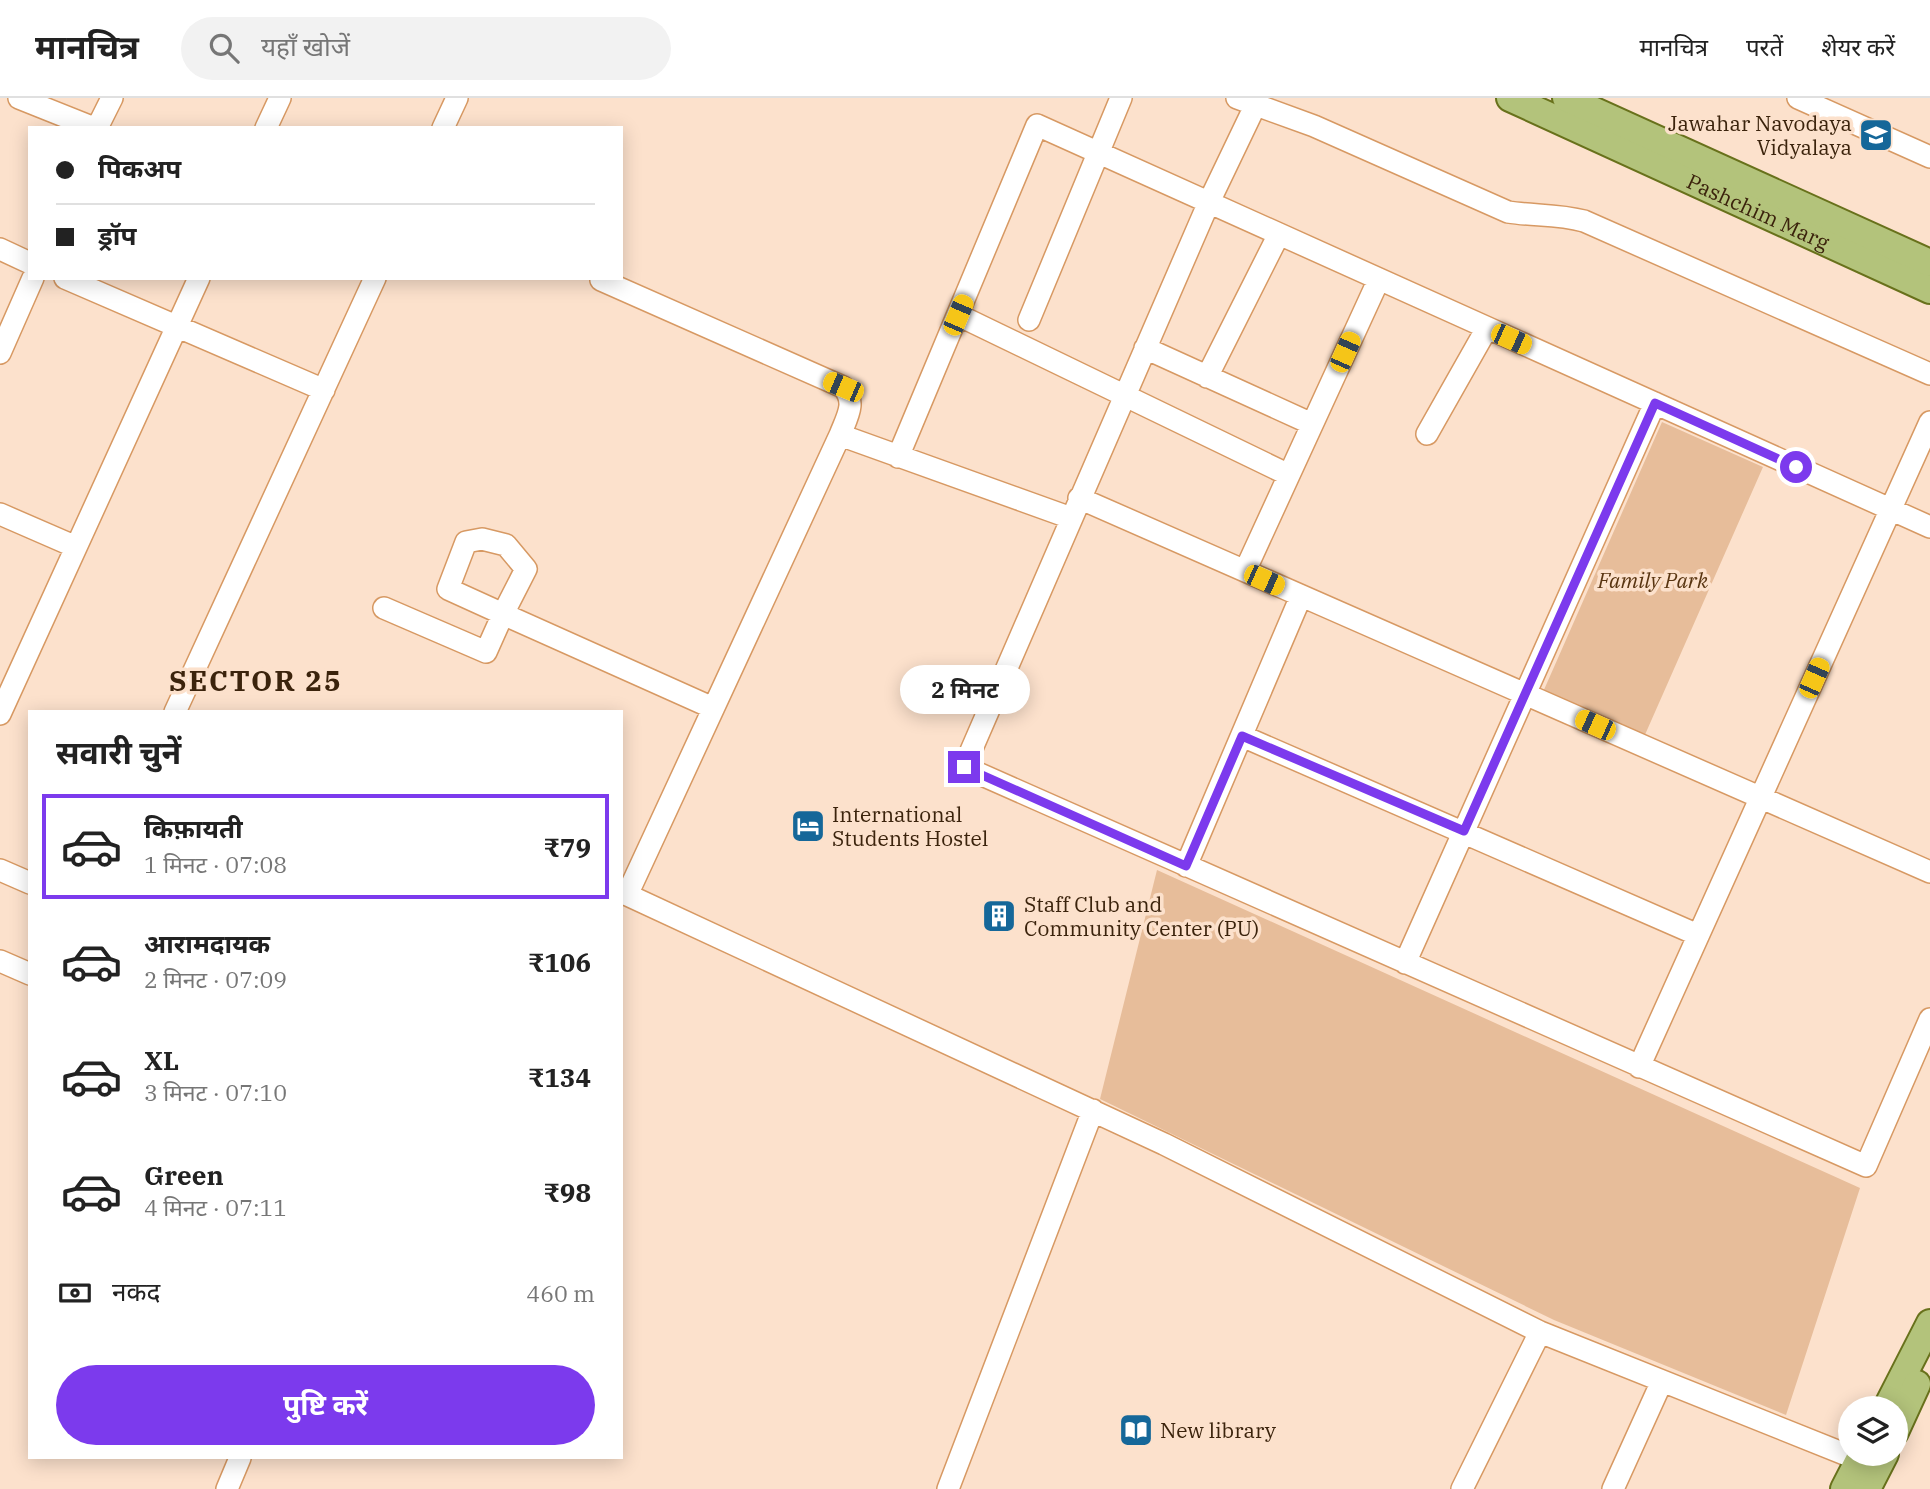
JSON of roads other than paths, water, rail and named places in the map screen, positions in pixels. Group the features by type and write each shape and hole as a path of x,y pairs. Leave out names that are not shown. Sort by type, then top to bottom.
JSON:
{"main road":[{"name":"Pashchim Marg","path":"1510,98 1929,280"},
{"path":"1566,98 1929,280"},
{"path":"1893,1396 1930,1323"},
{"path":"1908,1404 1930,1357"},
{"path":"1844,1489 1869,1466"}],"street":[{"path":"19,98 90,126"},
{"path":"96,126 112,98"},
{"path":"267,126 280,98"},
{"path":"444,126 457,98"},
{"path":"1029,320 1121,98"},
{"path":"1798,98 1930,157"},
{"path":"1930,374 1584,220 1558,214 1532,216 1508,212 1314,126 1246,102 1209,202 964,767 1866,1166 1930,1019"},
{"path":"898,457 1037,125 1930,527"},
{"path":"1208,377 1279,234"},
{"path":"0,249 28,262"},
{"path":"1245,571 1378,279"},
{"path":"0,353 32,280"},
{"path":"70,280 324,390"},
{"path":"0,714 198,280"},
{"path":"176,710 374,280"},
{"path":"601,280 843,387 852,403 840,435 713,708 624,893 789,973 1093,1110 1540,1332 1838,1452"},
{"path":"958,315 1124,398 1289,475"},
{"path":"1427,434 1487,328"},
{"path":"1144,348 1312,424"},
{"path":"1405,963 1655,403"},
{"path":"1639,1067 1930,422"},
{"path":"840,435 1071,518"},
{"path":"1079,498 1930,873"},
{"path":"0,514 76,547"},
{"path":"1186,866 1301,596"},
{"path":"384,608 486,652 503,614 713,708"},
{"path":"1242,736 1698,935"},
{"path":"0,870 28,882"},
{"path":"0,961 28,973"},
{"path":"948,1489 1093,1110"},
{"path":"1462,1489 1540,1332"},
{"path":"1613,1489 1662,1381"},
{"path":"232,1487 240,1459"}],"place":[{"name":"Jawahar Navodaya Vidyalaya","path":"1876,135"},
{"name":"International Students Hostel","path":"808,826"},
{"name":"Staff Club and Community Center (PU)","path":"999,916"},
{"name":"New library","path":"1136,1430"}],"district":[{"name":"SECTOR 25","path":"256,680"}],"park label":[{"name":"Family Park","path":"1653,580"}]}
